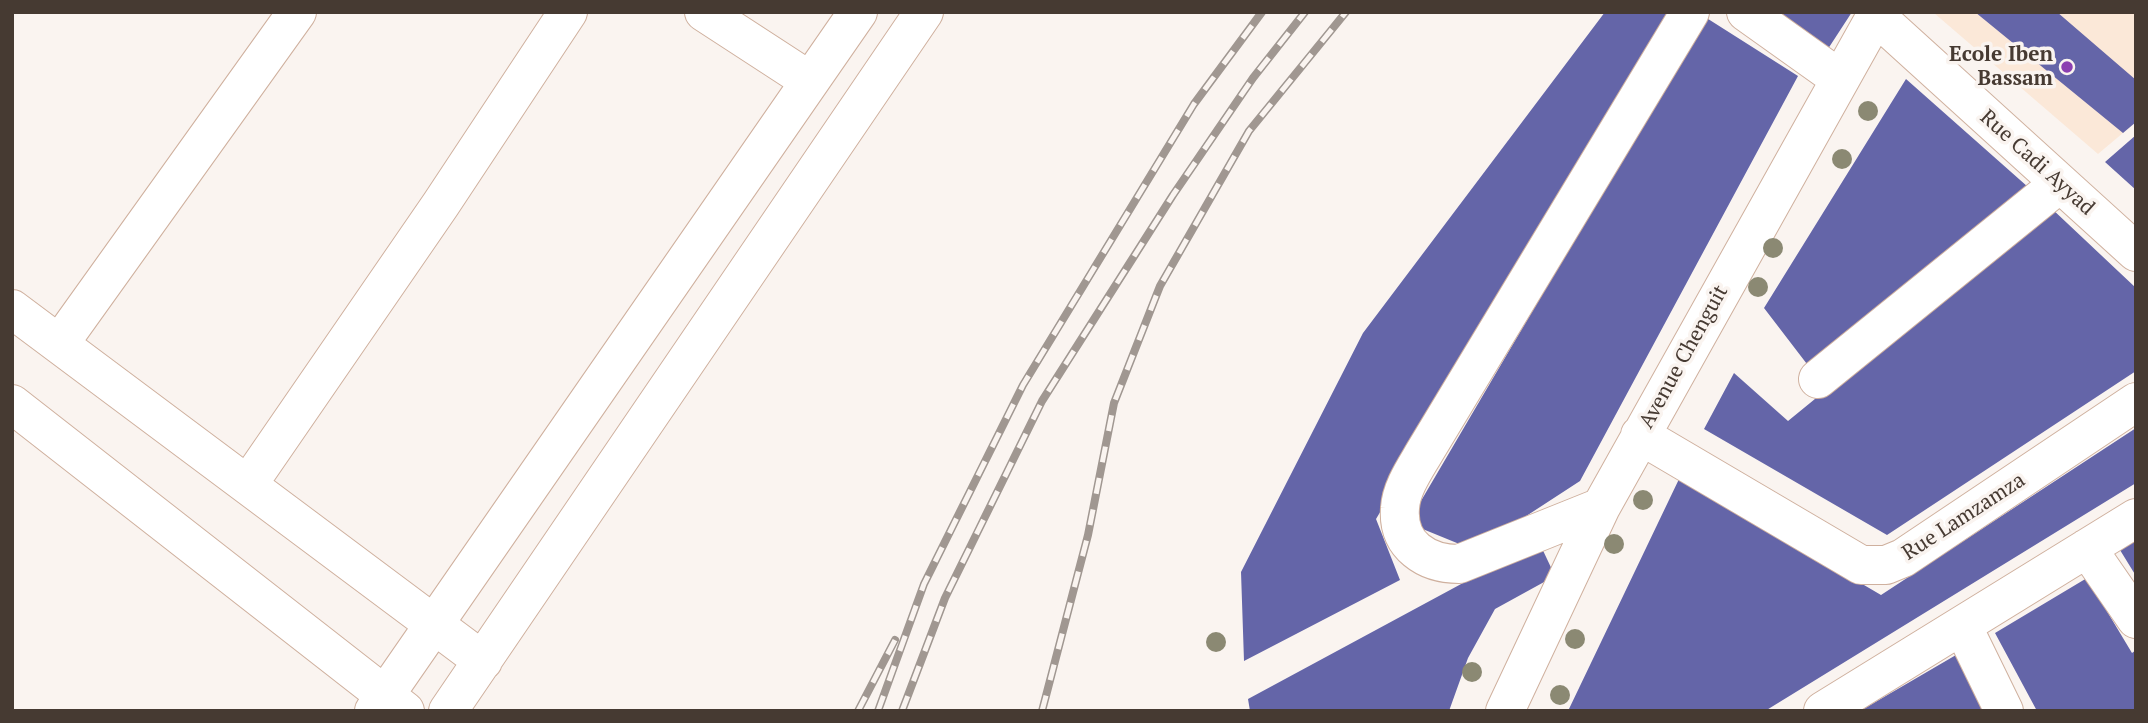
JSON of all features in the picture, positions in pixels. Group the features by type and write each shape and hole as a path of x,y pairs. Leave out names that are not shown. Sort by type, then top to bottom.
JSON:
{"street":[{"path":"60,343 297,12"},
{"path":"248,483 441,204 568,12"},
{"path":"704,12 810,81"},
{"path":"448,711 924,12"},
{"path":"1601,507 1459,564 1441,564 1424,559 1408,541 1401,524 1400,507 1409,479 1424,453 1690,12"},
{"path":"1746,12 1840,79"},
{"name":"Avenue Chenguit","path":"1505,711 1601,507 1877,14"},
{"name":"Rue Cadi Ayyad","path":"1877,14 2136,252"},
{"path":"12,404 388,705 434,623 810,81 844,17"},
{"path":"1818,379 2059,184"},
{"path":"12,309 483,661"},
{"name":"Rue Lamzamza","path":"1640,435 1861,565 1872,567 1903,558 2136,402"},
{"path":"1823,711 2136,518"},
{"path":"2087,548 2136,619"},
{"path":"1963,627 2004,711"}],"shaded area":[{"name":"Ecole Iben Bassam","path":"2136,12 2136,122 2098,154 1934,13"}],"building":[{"path":"1605,12 1677,12 1376,519 1400,580 1244,661 1241,572 1363,333"},
{"path":"1761,12 1852,12 1824,55"},
{"path":"1975,12 2057,12 2136,80 2136,122 2123,133"},
{"path":"1705,17 1798,76 1580,481 1474,550 1408,523"},
{"path":"1906,79 2028,187 1810,368 1764,308"},
{"path":"2136,135 2136,190 2105,162"},
{"path":"2050,207 2136,288 2136,371 1887,535 1704,429 1734,373 1788,421"},
{"path":"2136,428 2136,483 1765,711 1568,711 1680,477 1881,595"},
{"path":"2136,540 2136,576 2120,550"},
{"path":"1539,542 1555,576 1495,609 1468,658 1449,711 1250,711 1248,699"},
{"path":"2087,578 2132,653 2136,650 2136,711 2037,711 1995,633"},
{"path":"1956,655 1986,711 1860,711"}],"railway":[{"path":"878,711 924,584 1023,385 1194,104 1262,12"},
{"path":"902,711 945,598 1042,401 1173,195 1253,78 1305,12"},
{"path":"1042,711 1088,535 1114,403 1160,286 1249,131 1346,12"},
{"path":"858,711 895,640"}],"place":[{"name":"Ecole Iben Bassam","path":"2067,67"}]}
